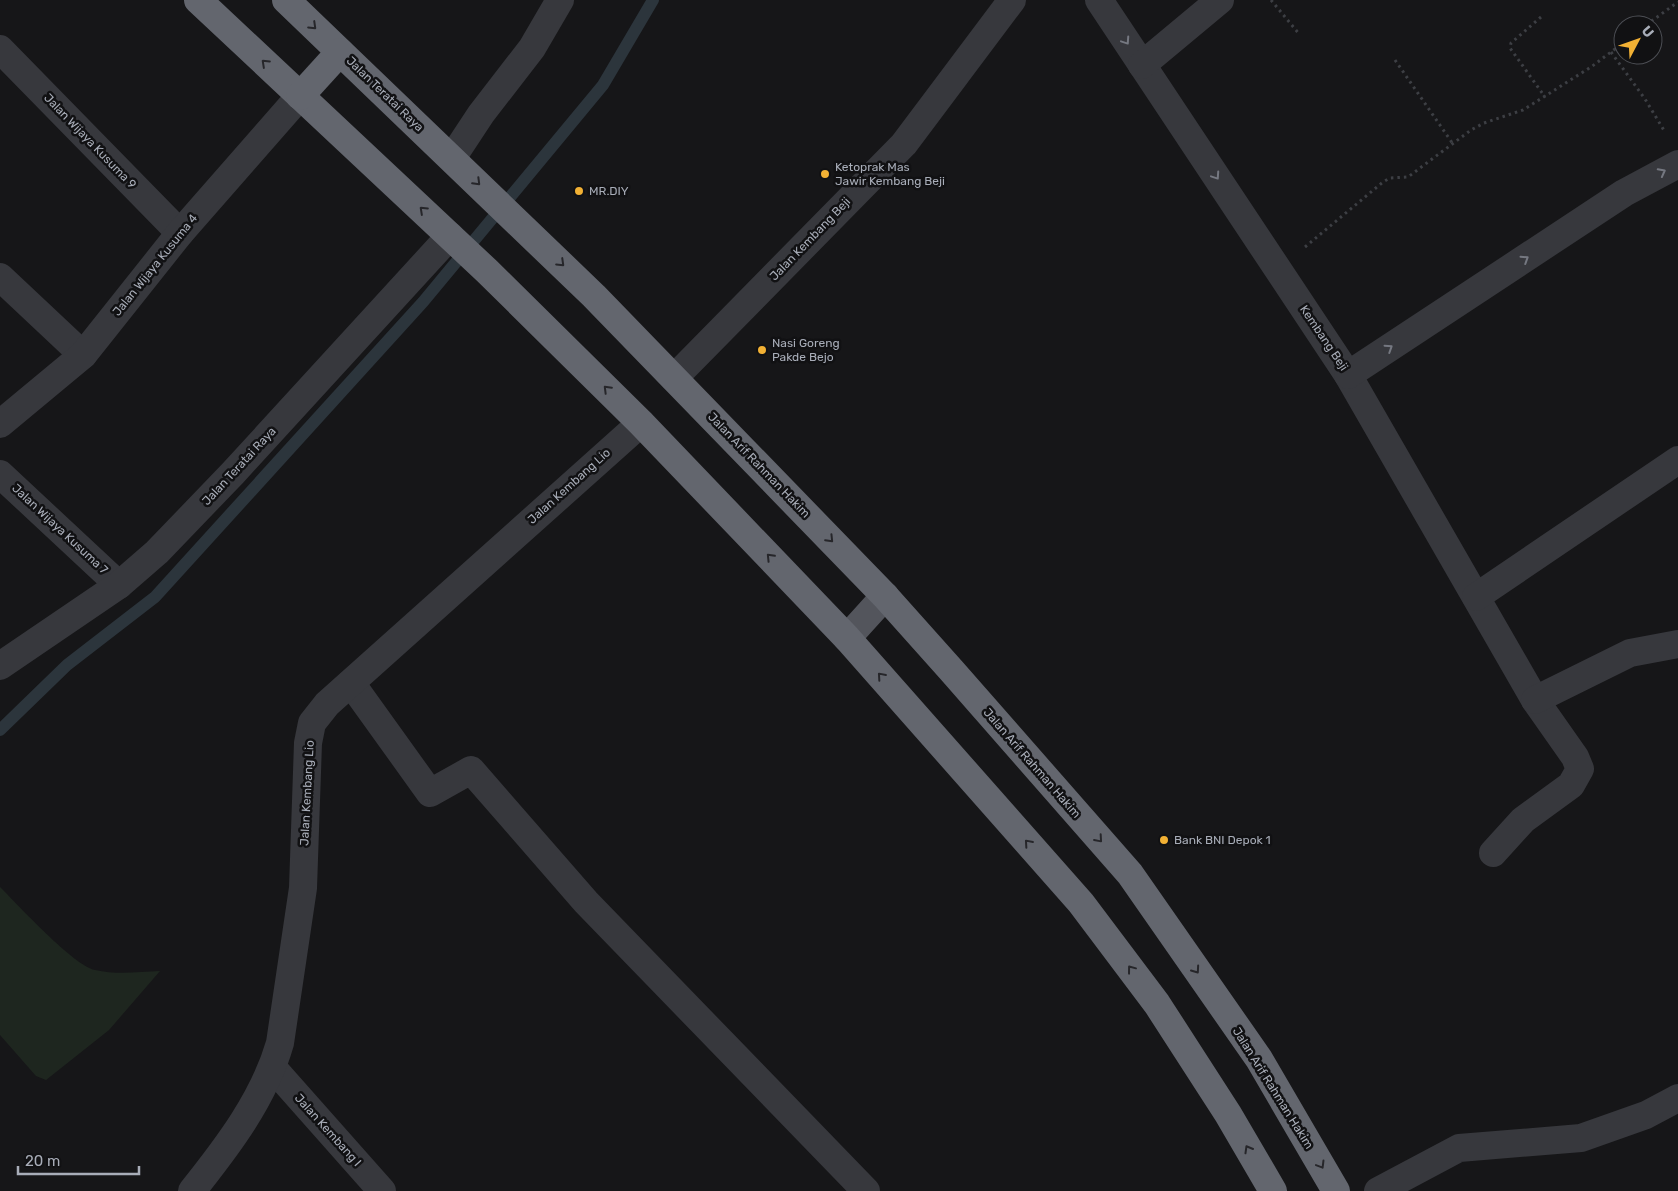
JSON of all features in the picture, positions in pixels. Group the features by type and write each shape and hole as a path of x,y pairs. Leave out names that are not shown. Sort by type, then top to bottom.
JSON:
{"highway":[{"path":"198,0 487,271 641,423 847,638 1081,903 1157,1004 1228,1114 1273,1191"},
{"name":"Jalan Teratai Raya","path":"286,0 526,229 674,378"},
{"path":"300,96 340,52"},
{"name":"Jalan Arif Rahman Hakim","path":"674,378 885,596 1130,874 1258,1059 1336,1191"}],"main road":[{"path":"847,638 885,596"}],"street":[{"path":"452,158 481,114 532,48 560,0"},
{"name":"Jalan Kembang Beji","path":"674,378 904,144 1012,0"},
{"name":"Kembang Beji","path":"1098,0 1348,375 1624,193 1678,164"},
{"path":"1142,65 1220,0"},
{"name":"Jalan Wijaya Kusuma 9","path":"0,49 180,233"},
{"name":"Jalan Wijaya Kusuma 4","path":"0,424 83,355 180,233 300,96"},
{"name":"Jalan Teratai Raya","path":"0,666 119,585 157,552 454,240"},
{"path":"0,277 83,355"},
{"path":"1348,375 1535,700 1575,757 1580,769 1571,785 1523,820 1493,853"},
{"name":"Jalan Kembang Lio","path":"192,1191 216,1162 255,1102 273,1068 283,1026 303,888 308,743 312,722 327,704 641,423"},
{"path":"1476,597 1678,460"},
{"name":"Jalan Wijaya Kusuma 7","path":"0,474 119,585"},
{"path":"1535,700 1630,653 1678,644"},
{"path":"351,683 430,793 471,770 586,902 866,1191"},
{"name":"Jalan Kembang I","path":"273,1068 382,1191"},
{"path":"1378,1191 1459,1148 1580,1138 1646,1115 1678,1098"}],"path":[{"path":"1271,0 1300,35"},
{"path":"1660,15 1678,2"},
{"path":"1541,17 1511,43 1510,48 1545,97"},
{"path":"1277,269 1383,182 1390,178 1408,177 1478,126 1523,110 1611,52 1645,99 1669,137"},
{"path":"1395,60 1453,144"}],"shaded area":[{"path":"0,887 60,947 86,966 95,970 111,972 160,971 109,1030 46,1080 36,1076 0,1035"}],"waterway":[{"path":"0,730 67,665 155,597 423,302 603,85 653,0"}],"place":[{"name":"Ketoprak Mas Jawir Kembang Beji","path":"825,174"},
{"name":"MR.DIY","path":"579,191"},
{"name":"Nasi Goreng Pakde Bejo","path":"762,350"},
{"name":"Bank BNI Depok 1","path":"1164,840"}]}
